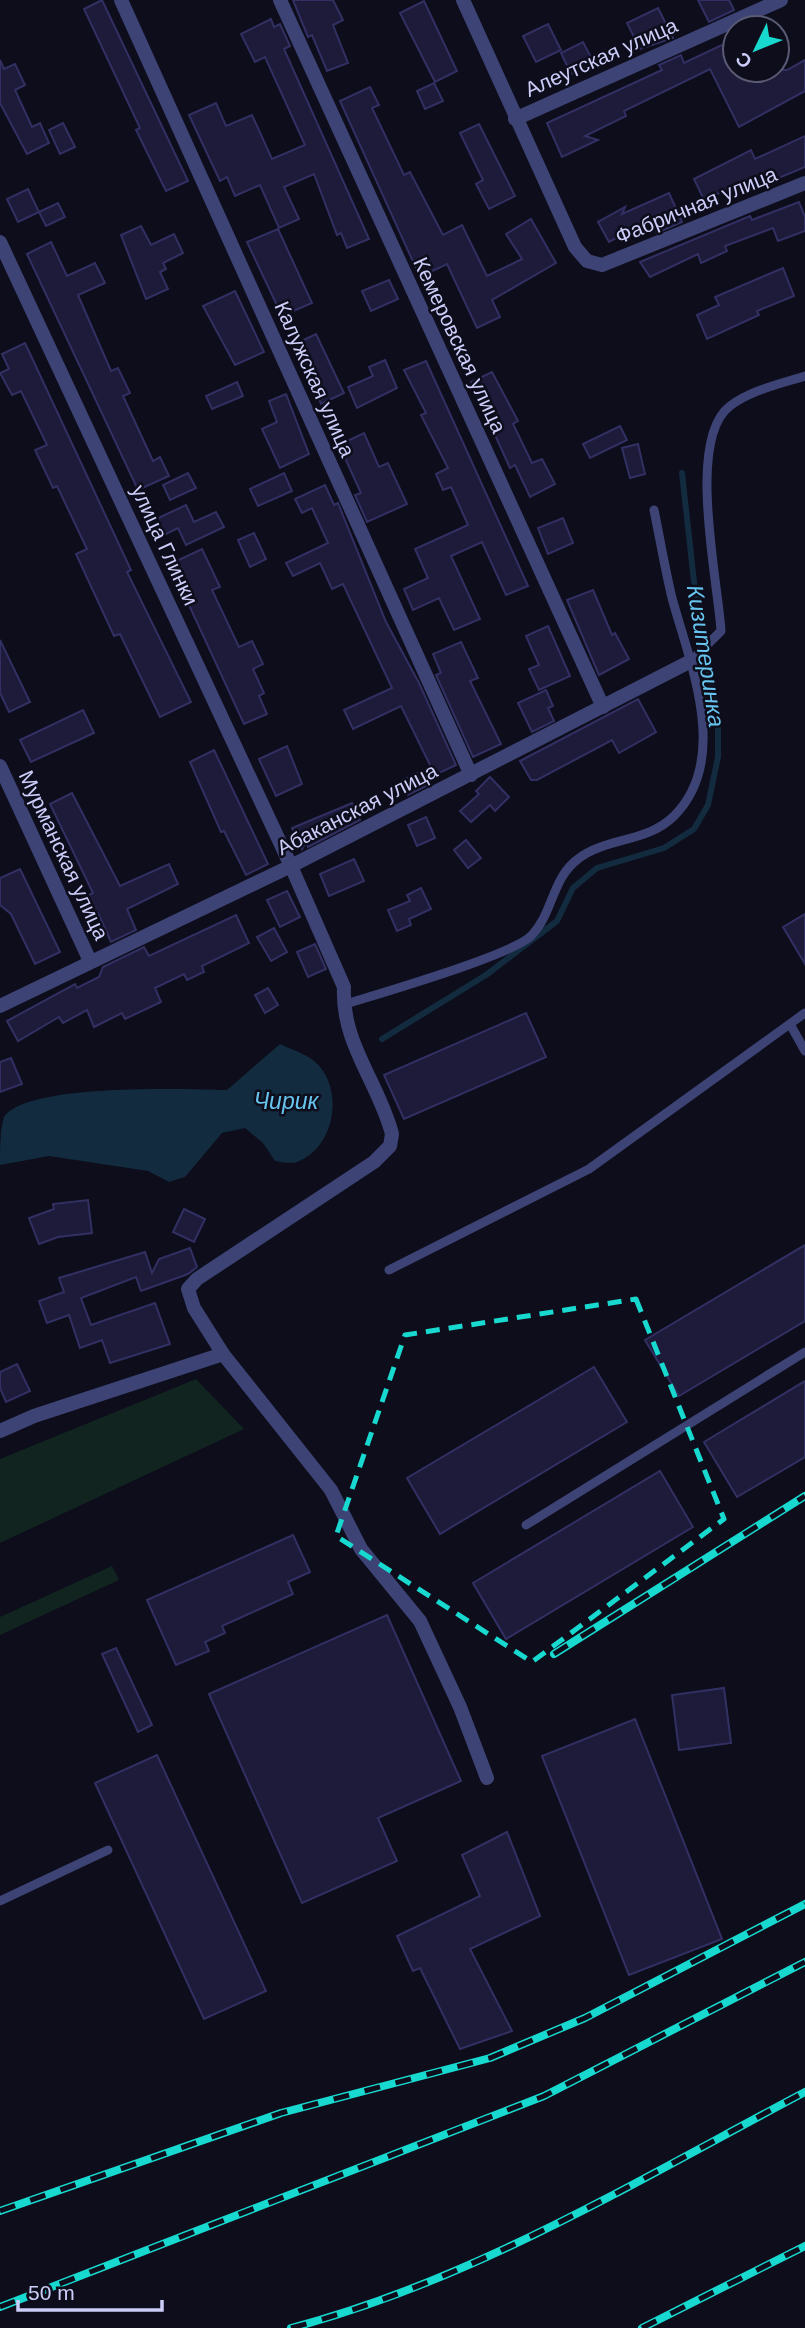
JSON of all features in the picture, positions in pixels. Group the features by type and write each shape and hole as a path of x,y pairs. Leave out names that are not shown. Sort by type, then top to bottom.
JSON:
{"street":[{"name":"Калужская улица","path":"121,0 471,775"},
{"name":"Кемеровская улица","path":"280,0 603,706"},
{"path":"463,0 515,119"},
{"name":"Алеутская улица","path":"515,119 781,0"},
{"name":"Фабричная улица","path":"515,119 575,247 587,261 602,265 805,183"},
{"name":"улица Глинки","path":"0,242 291,866 344,987 343,1005 349,1035 392,1134 390,1146 374,1162 197,1279 188,1289 194,1308 223,1354"},
{"name":"Абаканская улица","path":"0,1006 291,866 691,661"},
{"name":"Мурманская улица","path":"0,766 90,961"},
{"path":"0,1431 34,1416 223,1354 331,1490 361,1549 420,1621 460,1707 487,1778"}],"lane":[{"name":"Абаканская улица","path":"691,661 721,631 708,523 708,459 712,429 728,407 748,395 805,376"},
{"path":"343,1005 502,952 531,937 544,918 564,872 579,858 640,837 674,817 691,793 699,772 703,734 691,661 672,596 654,510"},
{"path":"389,1270 589,1169 805,1013"},
{"path":"790,1024 805,1051"},
{"path":"526,1525 805,1352"},
{"path":"0,1901 108,1850"}],"highlighted area":[{"path":"636,1299 724,1519 532,1662 336,1536 405,1335"}],"green space":[{"path":"196,1379 244,1429 0,1543 0,1459"},
{"path":"112,1566 119,1580 0,1635 0,1617"}],"water":[{"name":"Чирик","path":"280,1044 314,1061 324,1072 333,1100 328,1130 320,1144 310,1155 297,1162 275,1161 263,1143 245,1128 222,1133 185,1177 169,1182 148,1171 49,1156 0,1165 4,1117 18,1106 43,1098 109,1090 227,1090"}],"building":[{"path":"102,0 188,181 166,191 136,130 140,128 84,9"},
{"path":"293,0 333,0 343,20 333,25 348,63 327,71 312,35 308,37"},
{"path":"698,0 729,0 734,10 709,22"},
{"path":"424,1 457,71 435,82 400,13"},
{"path":"658,8 673,38 640,49 627,23"},
{"path":"271,19 274,27 280,24 290,46 284,49 369,239 347,248 341,233 337,235 314,174 284,187 299,219 279,228 260,185 235,196 227,177 220,181 189,115 216,103 226,126 252,115 272,159 305,145 265,57 255,62 241,34"},
{"path":"548,24 561,50 536,62 523,36"},
{"path":"583,42 595,65 571,74 561,53"},
{"path":"721,45 721,84 791,84 791,68 805,60 805,91 739,127 710,69 624,111 626,116 585,136 598,140 562,157 547,123 662,70 659,65 681,55 684,63"},
{"path":"0,60 4,69 15,64 25,85 15,90 32,127 40,123 49,143 27,154 0,103"},
{"path":"434,83 443,101 425,109 417,91"},
{"path":"370,87 379,105 372,108 404,175 410,172 443,235 462,225 487,276 522,259 506,234 531,219 556,263 492,300 500,317 477,328 447,264 420,277 340,101"},
{"path":"63,123 75,147 60,154 49,130"},
{"path":"479,124 515,196 489,209 476,184 483,180 460,133"},
{"path":"805,136 805,167 745,192 741,183 704,200 694,179 751,150 755,159"},
{"path":"28,189 39,212 18,222 7,199"},
{"path":"669,193 682,222 657,233 651,219 609,242 598,222 625,207 622,214"},
{"path":"799,202 805,217 805,231 778,241 773,228 725,246 727,251 701,263 698,254 650,277 640,262 750,216 752,220"},
{"path":"58,203 65,217 46,226 39,212"},
{"path":"141,226 151,245 174,234 183,253 163,263 166,269 160,272 168,289 146,299 121,235"},
{"path":"278,229 312,303 282,316 247,242"},
{"path":"51,242 67,276 95,263 105,283 78,295 111,371 118,368 130,393 123,396 153,461 160,457 169,476 138,490 27,254"},
{"path":"783,268 794,296 757,311 759,315 707,339 697,315 719,305 715,297"},
{"path":"389,280 398,299 371,311 362,291"},
{"path":"235,291 264,352 235,365 203,306"},
{"path":"316,334 344,393 321,404 295,344"},
{"path":"25,343 131,570 127,572 191,702 160,717 120,634 114,636 76,554 87,549 57,486 53,488 35,450 47,445 21,391 12,395 0,373 9,369 2,354"},
{"path":"385,360 397,388 357,408 348,387 373,376 369,367"},
{"path":"426,361 528,586 506,595 482,542 451,556 480,619 454,630 439,598 413,610 404,589 428,578 415,549 468,525 451,487 443,490 436,474 448,468 421,415 426,413 404,370"},
{"path":"492,372 518,421 513,424 532,463 542,459 555,484 530,497 515,465 510,468 471,382"},
{"path":"237,382 243,396 212,409 206,396"},
{"path":"286,394 309,454 280,468 262,429 277,422 269,401"},
{"path":"620,426 627,440 590,458 583,444"},
{"path":"364,433 379,467 388,463 407,504 367,522 355,495 361,493 339,445"},
{"path":"638,444 645,474 630,478 622,448"},
{"path":"188,473 196,488 170,500 163,485"},
{"path":"284,473 292,491 258,506 250,489"},
{"path":"325,485 334,505 338,503 386,622 419,683 456,765 435,775 401,706 353,729 344,710 392,688 343,584 332,589 320,563 293,576 286,563 328,543 312,508 302,513 295,499"},
{"path":"186,505 194,522 216,512 224,527 186,545 178,528 160,537 152,521"},
{"path":"563,518 573,543 548,554 538,528"},
{"path":"254,533 266,559 250,567 238,540"},
{"path":"202,549 220,587 212,590 239,647 252,641 263,664 253,669 264,693 259,696 267,714 244,724 170,564"},
{"path":"593,590 612,635 615,633 629,659 599,675 567,600"},
{"path":"548,626 570,676 539,690 529,669 539,665 526,636"},
{"path":"0,640 30,702 9,712 0,693"},
{"path":"461,642 478,678 470,681 501,744 473,757 436,675 441,673 433,654"},
{"path":"546,690 553,706 548,708 554,721 532,732 518,703"},
{"path":"638,699 656,732 619,753 612,740 537,780 531,780 520,761"},
{"path":"83,710 94,733 31,762 20,740"},
{"path":"287,746 302,784 276,796 259,759"},
{"path":"214,750 268,864 246,875 224,831 221,832 190,762"},
{"path":"419,772 426,786 408,795 401,781"},
{"path":"490,777 509,797 495,811 490,805 471,822 460,811 479,794 476,791"},
{"path":"72,793 120,886 169,864 178,884 127,909 136,930 111,942 98,913 93,915 85,897 93,893 50,804"},
{"path":"352,803 360,820 308,847 306,842 302,849 292,828"},
{"path":"426,817 435,838 417,846 408,825"},
{"path":"466,840 481,858 468,868 454,850"},
{"path":"354,859 364,881 329,896 320,874"},
{"path":"20,869 60,952 35,964 11,914 0,905 0,878"},
{"path":"421,888 431,909 409,919 411,925 397,931 388,910 410,901 407,895"},
{"path":"287,891 300,917 280,927 267,900"},
{"path":"805,914 805,964 783,927"},
{"path":"236,915 249,943 202,966 204,972 187,980 184,974 155,988 161,1002 125,1019 122,1013 94,1027 87,1010 63,1023 59,1017 18,1041 7,1021 75,984 77,988 99,977 103,967 144,947 149,956"},
{"path":"274,928 287,952 271,961 257,937"},
{"path":"315,944 326,969 308,977 297,952"},
{"path":"268,988 278,1005 265,1013 255,995"},
{"path":"526,1013 546,1057 404,1119 384,1075"},
{"path":"11,1058 22,1084 0,1092 0,1062"},
{"path":"88,1200 92,1233 58,1237 39,1244 29,1218 54,1209 53,1204"},
{"path":"184,1209 205,1219 194,1242 173,1232"},
{"path":"805,1245 805,1321 679,1396 645,1340"},
{"path":"190,1248 197,1267 188,1274 141,1291 136,1277 81,1298 91,1325 155,1303 170,1344 110,1363 102,1340 80,1348 69,1315 47,1323 39,1301 64,1292 59,1278 145,1252 152,1273 159,1259"},
{"path":"17,1364 30,1391 6,1402 0,1388 0,1372"},
{"path":"594,1367 627,1422 440,1534 407,1478"},
{"path":"805,1381 805,1457 737,1497 704,1442"},
{"path":"660,1471 693,1527 506,1639 473,1583"},
{"path":"293,1535 310,1572 288,1582 293,1594 222,1626 225,1633 205,1642 209,1651 176,1665 147,1600"},
{"path":"387,1615 461,1781 378,1818 397,1861 302,1903 209,1694"},
{"path":"116,1648 152,1725 138,1732 102,1654"},
{"path":"724,1688 731,1743 679,1750 672,1695"},
{"path":"635,1719 722,1939 629,1975 542,1756"},
{"path":"157,1755 266,1991 204,2019 95,1783"},
{"path":"507,1832 540,1916 470,1949 512,2031 460,2049 420,1968 413,1971 397,1936 480,1896 462,1855"}],"waterway":[{"name":"Кизитеринка","path":"382,1039 486,975 557,921 573,888 597,868 664,848 694,829 708,805 718,757 718,717 698,618 682,473"}],"railway":[{"path":"554,1654 805,1496"},
{"path":"0,2211 281,2113 490,2058 585,2018 805,1904"},
{"path":"0,2307 544,2096 805,1962"},
{"path":"291,2328 359,2308 490,2255 617,2193 805,2092"},
{"path":"642,2328 805,2246"}]}
